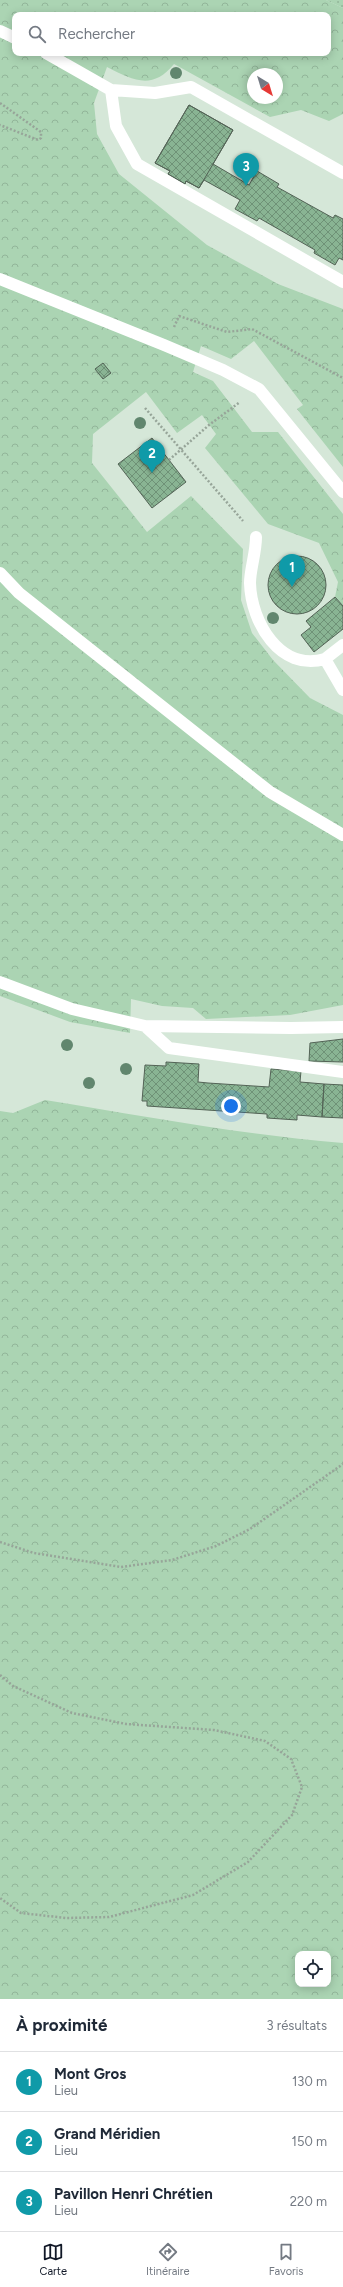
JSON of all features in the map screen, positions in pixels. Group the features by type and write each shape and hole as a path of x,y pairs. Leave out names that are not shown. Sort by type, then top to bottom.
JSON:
{"lane":[{"path":"0,31 12,37"},
{"path":"51,56 111,90 155,93 191,87 343,173"},
{"path":"111,90 116,126 137,164 343,282"},
{"path":"0,279 223,370 258,389 343,492"},
{"path":"256,537 256,553 250,581 253,606 266,635 284,653 312,663 325,660 343,646"},
{"path":"0,573 19,593 270,792 343,835"},
{"path":"325,660 343,690"},
{"path":"0,982 72,1009 145,1026 283,1028 343,1026"},
{"path":"145,1026 169,1048 343,1072"}],"path":[{"path":"0,103 41,132 41,138 38,140 0,125"},
{"path":"164,345 179,316 227,332 252,329 343,378"},
{"path":"145,408 256,537"},
{"path":"169,460 233,408"},
{"path":"0,1542 34,1553 120,1567 172,1560 216,1546 250,1528 343,1464"},
{"path":"0,1675 13,1686 72,1713 126,1724 214,1730 264,1741 291,1759 302,1787 292,1815 248,1862 193,1895 109,1917 81,1918 21,1913 0,1898"}],"green space":[{"path":"0,0 326,0 343,8 343,114 329,121 301,110 270,117 174,64 158,78 150,80 134,79 107,67 94,103 97,134 119,174 207,245 278,284 343,309 343,467 297,409 303,405 254,341 231,359 201,346 193,372 213,381 252,432 278,432 343,514 343,606 335,597 338,582 319,543 268,524 205,448 216,434 202,415 177,433 146,392 93,434 92,463 147,532 191,496 243,549 241,600 252,633 273,660 310,698 343,715 343,1005 290,1015 206,1019 193,1008 162,1006 131,999 130,1033 70,1022 0,996"},
{"path":"326,0 343,0 343,8"},
{"path":"45,1100 231,1130 306,1140 343,1143 343,1999 0,1999 0,1111 13,1113"}],"building":[{"path":"189,105 233,130 199,188 186,181 185,184 168,174 170,171 155,163"},
{"path":"189,105 233,130 213,164 249,185 257,171 279,184 277,187 333,218 335,215 343,219 343,260 339,258 335,265 314,253 315,250 259,218 257,221 235,209 240,200 204,180 199,188 186,181 185,184 168,174 170,171 155,163"},
{"path":"103,363 111,373 103,379 95,369"},
{"path":"152,438 186,482 152,508 118,464"},
{"path":"291,556 303,556 318,564 326,579 326,591 318,606 303,614 291,614 276,606 268,591 268,579 276,564"},
{"path":"335,597 343,606 343,629 314,652 301,635 311,627 306,621"},
{"path":"343,1039 343,1062 309,1061 310,1043"},
{"path":"166,1062 199,1064 198,1082 208,1083 269,1087 271,1069 301,1071 300,1082 324,1084 322,1117 297,1115 297,1120 267,1118 267,1114 147,1106 147,1101 142,1101 145,1065 166,1066"},
{"path":"324,1084 343,1085 343,1118 322,1117"}],"place":[{"name":"Pavillon Henri Chrétien","path":"246,186"},
{"name":"Grand Méridien","path":"152,473"},
{"name":"Mont Gros","path":"292,587"}]}
